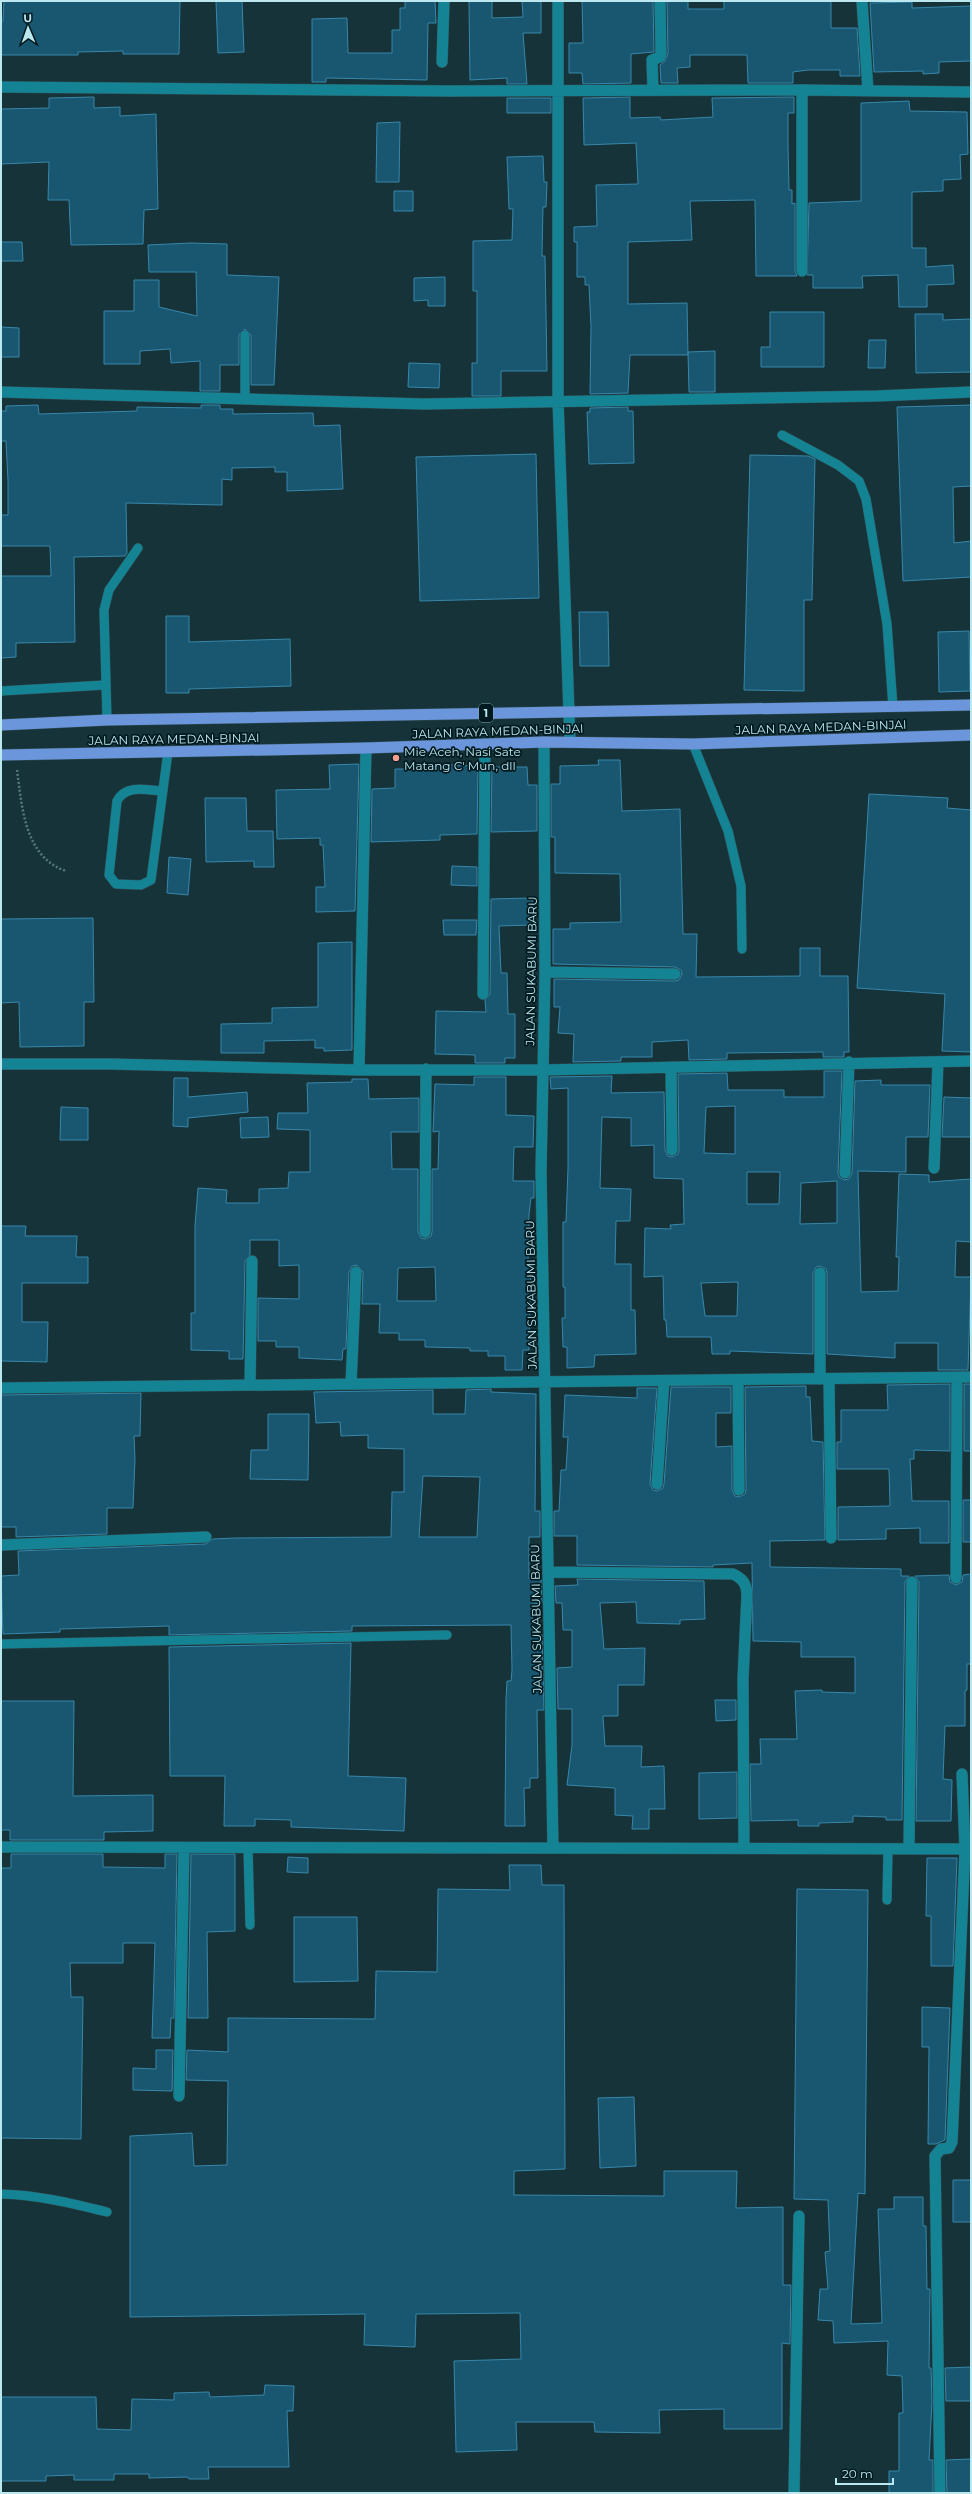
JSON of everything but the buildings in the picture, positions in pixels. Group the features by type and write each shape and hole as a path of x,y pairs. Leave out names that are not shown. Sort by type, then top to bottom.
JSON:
{"highway":[{"name":"JALAN RAYA MEDAN-BINJAI","path":"1,725 107,720 971,705"},
{"name":"JALAN RAYA MEDAN-BINJAI","path":"1,755 366,748 544,742 693,744 971,735"}],"street":[{"path":"442,62 444,1"},
{"path":"558,1 558,400 570,742"},
{"path":"653,90 651,62 653,58 660,57 661,54 660,1"},
{"path":"862,1 868,91"},
{"path":"1,87 971,92"},
{"path":"802,90 802,271"},
{"path":"1,392 424,404 558,400 877,396 971,392"},
{"name":"JALAN SUKABUMI BARU","path":"544,742 546,972 542,1070 541,1172 553,1848"},
{"path":"483,994 485,744"},
{"path":"359,1070 366,748"},
{"path":"546,972 675,974"},
{"path":"1,1064 110,1064 359,1070 542,1070 671,1068 849,1062 971,1061"},
{"path":"845,1173 849,1062"},
{"path":"934,1168 938,1062"},
{"path":"671,1068 672,1150"},
{"path":"426,1069 426,1232"},
{"path":"250,1385 252,1261"},
{"path":"351,1384 356,1272"},
{"path":"820,1273 831,1538"},
{"path":"956,1578 957,1377"},
{"path":"1,1388 971,1377"},
{"path":"657,1484 664,1380"},
{"path":"738,1380 739,1490"},
{"path":"1,1545 206,1537"},
{"path":"548,1572 733,1574 741,1578 746,1584 747,1594 743,1679 744,1848"},
{"path":"909,1848 912,1582"},
{"path":"940,2493 935,2156 941,2149 949,2148 952,2142 968,1849 962,1774"},
{"path":"1,1847 968,1849"},
{"path":"179,2096 184,1848"},
{"path":"794,2493 799,2216"}],"lane":[{"path":"245,335 245,398"},
{"path":"782,435 838,465 859,481 866,499 887,624 893,707"},
{"path":"107,720 104,610 109,590 138,548"},
{"path":"1,691 105,685"},
{"path":"693,744 728,831 741,886 742,949"},
{"path":"163,791 129,790 121,793 117,801 109,874 116,884 141,885 150,880 163,791 168,752"},
{"path":"1,1644 447,1635"},
{"path":"248,1848 250,1925"},
{"path":"888,1848 888,1900"},
{"path":"1,2194 27,2195 63,2201 107,2212"}],"path":[{"path":"17,770 23,817 29,835 40,853 59,869 66,871"}],"place":[{"name":"Mie Aceh, Nasi Sate Matang C' Mun, dll","path":"396,758"}]}
